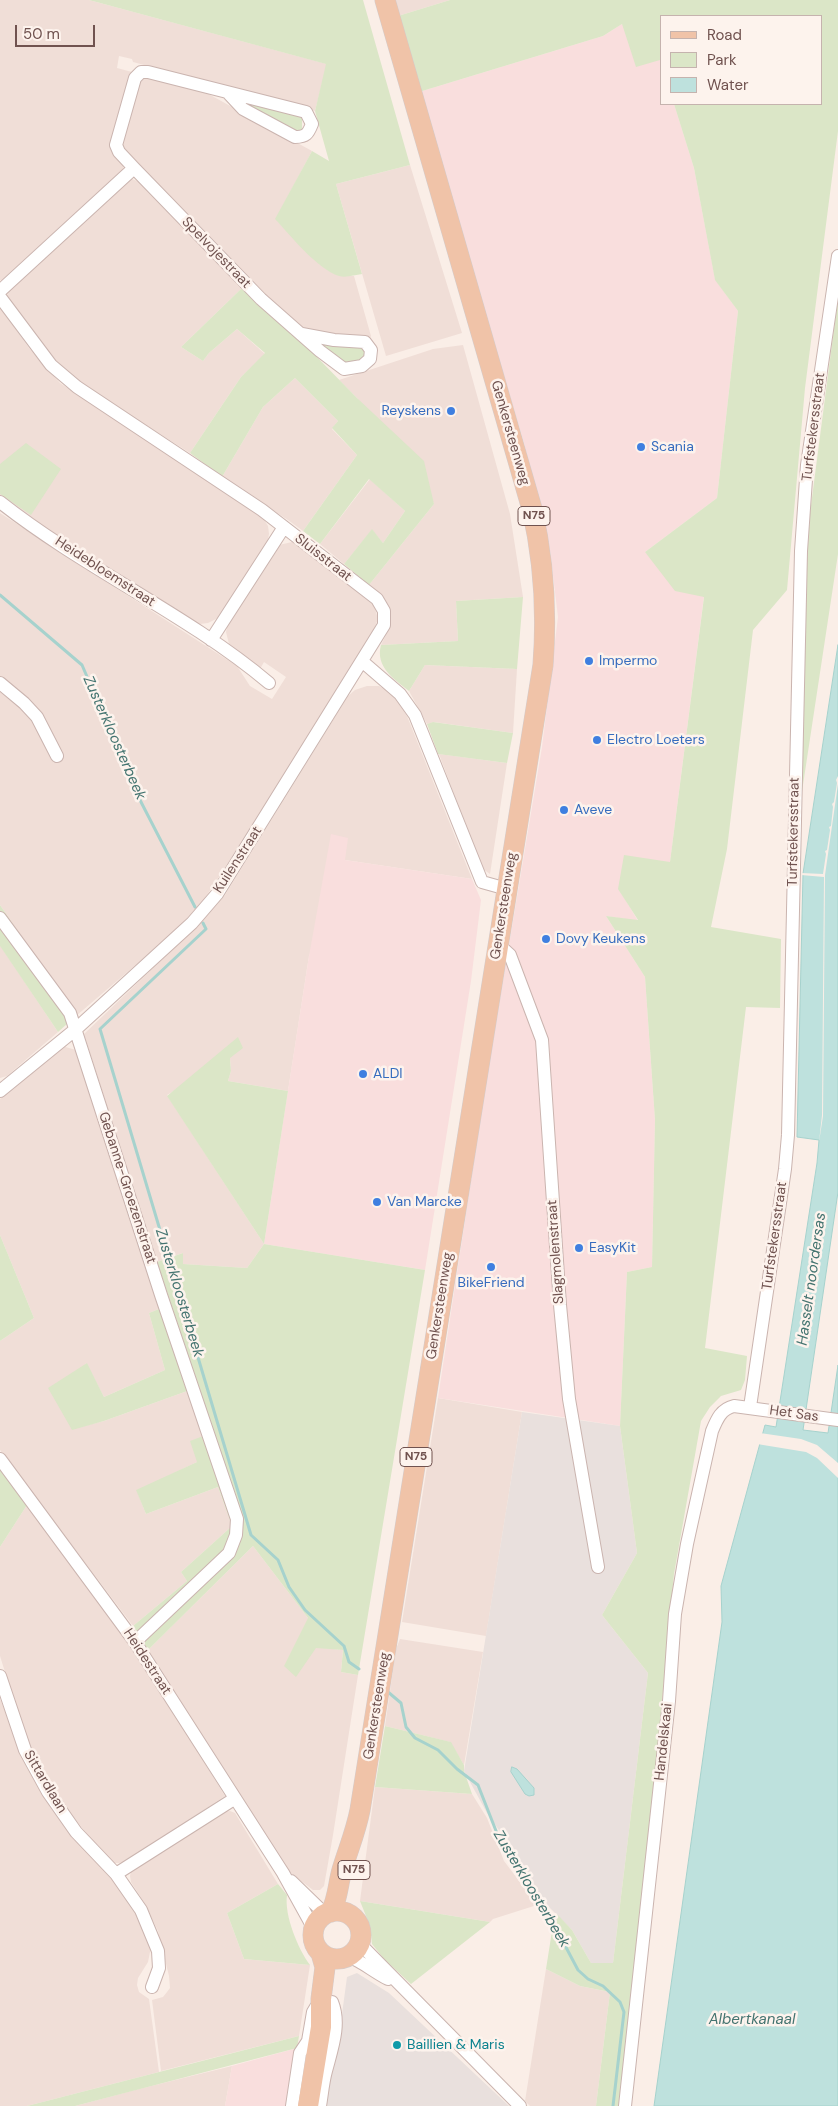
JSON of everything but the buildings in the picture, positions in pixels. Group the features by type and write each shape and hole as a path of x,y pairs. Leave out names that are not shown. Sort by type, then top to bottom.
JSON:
{"main road":[{"name":"Genkersteenweg","path":"326,2000 325,1967 321,1954 314,1944 330,1917 348,1907 357,1849 357,1825 542,665 546,610 542,557 532,509 385,0"},
{"name":"Genkersteenweg","path":"308,2106 326,2000 337,1969 361,1935 359,1926 330,1917"},
{"path":"321,1954 330,1958 350,1953"}],"street":[{"name":"Spelvojestraat","path":"229,94 243,109 295,137 304,137 309,134 312,124 306,112 148,72 140,72 135,78 116,145 119,152 134,168 261,299 302,334 344,369 362,366 370,359 371,350 365,342 334,340 302,334"},
{"path":"0,291 134,168"},
{"name":"Turfstekersstraat","path":"750,1407 785,1169 788,1135 802,551 807,465 838,256"},
{"name":"Sluisstraat","path":"0,297 51,365 76,388 262,510 376,599 384,611 384,625 363,662"},
{"name":"Heidebloemstraat","path":"0,502 89,563 244,662 269,683"},
{"path":"211,640 284,527"},
{"path":"363,662 400,694 416,715 482,882 507,888"},
{"name":"Kuilenstraat","path":"0,1091 76,1029 192,923 217,894 363,662"},
{"path":"0,683 24,703 37,717 57,756"},
{"name":"Gebanne-Groezenstraat","path":"0,918 70,1013 161,1294 237,1519 236,1535 228,1553 135,1642"},
{"name":"Slagmolenstraat","path":"498,944 510,955 542,1040 560,1305 569,1398 598,1567"},
{"name":"Handelskaai","path":"626,2106 680,1577 712,1431 719,1416 727,1408 734,1406 750,1407"},
{"name":"Het Sas","path":"750,1407 838,1420"},
{"name":"Heidestraat","path":"0,1458 135,1642 282,1873 330,1917"},
{"name":"Sittardlaan","path":"0,1676 25,1750 48,1792 76,1832 116,1874 141,1910 158,1951 158,1968 152,1987"},
{"path":"116,1874 234,1799"},
{"name":"Heidestraat","path":"282,1873 330,1917"},
{"path":"350,1953 397,1983 520,2106"},
{"name":"Genkersteenweg","path":"292,2106 300,2053 308,2041 312,2012 326,2000 337,2014 332,2052 325,2072 320,2106"}],"shaded area":[{"path":"0,0 89,0 327,64 315,111 133,62 132,59 119,56 117,68 132,72 112,143 123,164 123,169 4,281 0,280"},
{"path":"394,0 450,0 398,16"},
{"path":"622,24 660,59 660,105 674,105 694,168 715,279 738,311 717,498 645,552 704,596 670,862 619,889 638,921 606,916 645,977 655,1120 652,1267 627,1272 620,1426 438,1398 484,1095 542,747 558,617 550,551 524,443 419,92 603,36"},
{"path":"147,76 203,91 312,151 276,219 309,254 328,270 340,276 354,276 371,336 369,340 303,329 268,300 120,145 137,82"},
{"path":"410,165 462,333 386,356 336,184"},
{"path":"129,178 140,182 243,287 181,347 203,361 209,353 237,329 265,354 241,377 190,453 79,383 54,361 7,296 8,290"},
{"path":"0,307 29,348 60,383 263,518 268,526 267,544 220,617 208,623 190,622 0,497"},
{"path":"463,345 510,514 523,597 456,601 458,641 381,645 389,629 390,614 386,602 369,585 434,504 431,497 357,398 339,380 433,349"},
{"path":"295,378 338,421 332,429 357,455 303,531 222,477 263,407"},
{"path":"370,479 405,511 383,543 372,530 344,564 320,544"},
{"path":"0,513 237,666 250,686 272,699 286,677 264,662 260,669 229,644 226,632 228,623 279,545 292,542 299,545 374,605 378,619 373,632 263,810 203,901 173,933 76,1016 0,905 0,690 30,716 54,762 62,758 36,706 0,676"},
{"path":"425,665 517,669 513,733 434,722 427,724 409,691"},
{"path":"367,686 379,686 392,693 407,716 472,879 345,860 309,956 288,1091 228,1081 231,1071 230,1058 167,1095 264,1244 247,1268 183,1264 183,1253 157,1262 84,1034 195,928 225,895 348,696 355,690"},
{"path":"439,754 507,763 490,874 483,869 478,859"},
{"path":"331,834 348,838 345,860 472,879 481,900 471,981 425,1270 264,1244 309,956"},
{"path":"0,945 58,1032 7,1076 0,1078"},
{"path":"62,1046 76,1050 159,1309 149,1313 165,1370 104,1397 86,1363 72,1429 104,1421 190,1390 208,1434 197,1462 137,1491 146,1514 218,1487 232,1526 181,1572 187,1581 133,1626 0,1450 0,1341 34,1318 0,1235 0,1099"},
{"path":"438,1398 522,1412 486,1636 402,1622"},
{"path":"522,1412 620,1426 637,1553 602,1615 648,1673 613,1963 591,1963 572,1930 537,1895 509,1856 501,1833 487,1813 464,1771"},
{"path":"27,1505 132,1645 225,1796 127,1861 114,1863 104,1855 58,1798 25,1736 0,1656 0,1547"},
{"path":"253,1546 308,1618 316,1647 343,1650 341,1672 358,1675 324,1886 320,1890 313,1890 288,1871 260,1832 148,1650"},
{"path":"400,1639 483,1652 464,1765 450,1742 385,1726 396,1649"},
{"path":"0,1699 19,1744 139,1915 151,1947 148,1962 138,1978 137,1985 139,1992 149,1999 159,2072 27,2106 0,2106"},
{"path":"375,1787 472,1794 487,1818 504,1861 537,1905 493,1919 490,1922 360,1901"},
{"path":"230,1811 235,1813 278,1884 227,1913 244,1959 310,1965 299,2036 161,2071 152,2000 163,1997 170,1988 169,1976 158,1931 145,1904 131,1882 131,1871 222,1812"},
{"path":"546,1969 580,1986 610,1992 596,2106 530,2106 525,2101"},
{"path":"357,1973 389,1993 509,2106 324,2106 338,2044 347,1977"},
{"path":"297,2048 288,2106 225,2106 232,2066"},
{"path":"232,2066 225,2106 75,2106 135,2090"}],"green space":[{"path":"89,0 363,0 410,165 336,184 362,274 342,277 322,267 275,219 312,151 329,161 315,111 326,64"},
{"path":"450,0 838,0 838,131 805,388 787,590 753,630 727,849 711,927 781,939 780,1008 746,1007 705,1348 747,1356 745,1380 741,1390 721,1396 710,1407 701,1421 674,1574 640,1937 619,2106 596,2106 610,1992 580,1986 546,1969 552,1931 557,1914 572,1930 591,1963 613,1963 648,1673 602,1615 637,1553 620,1426 627,1272 652,1267 655,1120 645,977 606,916 638,920 618,889 624,855 670,862 704,597 675,591 645,552 717,498 738,311 715,280 694,168 674,105 823,105 823,15 660,15 660,60 636,67 622,24 603,36 419,92 398,16"},
{"path":"247,102 302,117 302,130 295,133 246,104"},
{"path":"243,287 259,306 312,352 357,398 424,461 434,504 369,585 344,564 372,529 383,543 405,511 369,479 320,544 303,531 357,455 332,428 338,421 295,378 263,407 222,477 190,453 241,377 265,353 237,329 209,353 203,361 181,347"},
{"path":"838,298 838,554 801,798 806,575 810,513"},
{"path":"324,344 365,348 365,359 345,366 323,346"},
{"path":"26,443 61,469 31,515 0,494 0,464"},
{"path":"523,597 517,669 425,665 409,691 392,677 383,666 380,653 381,645 458,641 456,601"},
{"path":"433,722 513,733 507,763 438,754 427,724"},
{"path":"0,905 76,1016 58,1032 0,946"},
{"path":"238,1037 243,1048 230,1058 231,1071 228,1081 288,1091 264,1244 167,1096"},
{"path":"0,1235 34,1318 0,1341"},
{"path":"264,1244 425,1270 358,1675 341,1672 343,1650 316,1648 296,1677 284,1666 308,1618 253,1546 148,1650 133,1626 187,1581 181,1572 232,1526 218,1487 146,1514 136,1490 197,1462 190,1441 214,1432 157,1262 183,1253 183,1264 247,1268"},
{"path":"159,1309 190,1390 104,1421 72,1430 48,1388 87,1363 104,1397 165,1370 149,1313"},
{"path":"0,1469 27,1505 0,1547"},
{"path":"385,1726 451,1742 464,1765 464,1771 472,1794 375,1787"},
{"path":"278,1884 287,1895 288,1912 293,1932 310,1965 244,1959 227,1913"},
{"path":"360,1901 490,1922 411,1984 384,1959 372,1944 370,1926"},
{"path":"299,2036 297,2048 75,2106 27,2106"}],"water":[{"name":"Albertkanaal","path":"838,645 838,1192 803,1430 828,1433 838,1365 838,2106 654,2106 722,1622 721,1586 765,1425 776,1427 817,1163 819,1140 797,1137 803,874"},
{"path":"512,1767 517,1769 534,1788 534,1795 529,1796 525,1794 511,1772"}],"pier":[{"path":"838,776 825,875 823,1116 819,1142 822,1115 824,877 801,875 801,873 823,874 829,827 831,826 832,804 834,802"},
{"path":"760,1433 801,1439 817,1445 838,1463 838,1478 817,1458 806,1452 757,1444"}],"waterway":[{"name":"Zusterkloosterbeek","path":"0,595 82,665 141,802 195,907"},
{"name":"Zusterkloosterbeek","path":"203,923 206,929 100,1029 251,1535 278,1560 289,1587 305,1610 344,1646 349,1662 359,1669"},
{"name":"Zusterkloosterbeek","path":"388,1692 401,1703 406,1727 415,1738 438,1750 457,1769 478,1785 500,1841 551,1919 578,1970 588,1979 603,1986 620,2002 624,2012 613,2106"}],"place":[{"name":"Reyskens","path":"451,411"},
{"name":"Scania","path":"641,447"},
{"name":"Impermo","path":"589,661"},
{"name":"Electro Loeters","path":"597,740"},
{"name":"Aveve","path":"564,810"},
{"name":"Dovy Keukens","path":"546,939"},
{"name":"ALDI","path":"363,1074"},
{"name":"Van Marcke","path":"377,1202"},
{"name":"EasyKit","path":"579,1248"},
{"name":"BikeFriend","path":"491,1267"},
{"name":"Baillien & Maris","path":"397,2045"}],"water label":[{"name":"Hasselt noordersas","path":"812,1279"}]}
